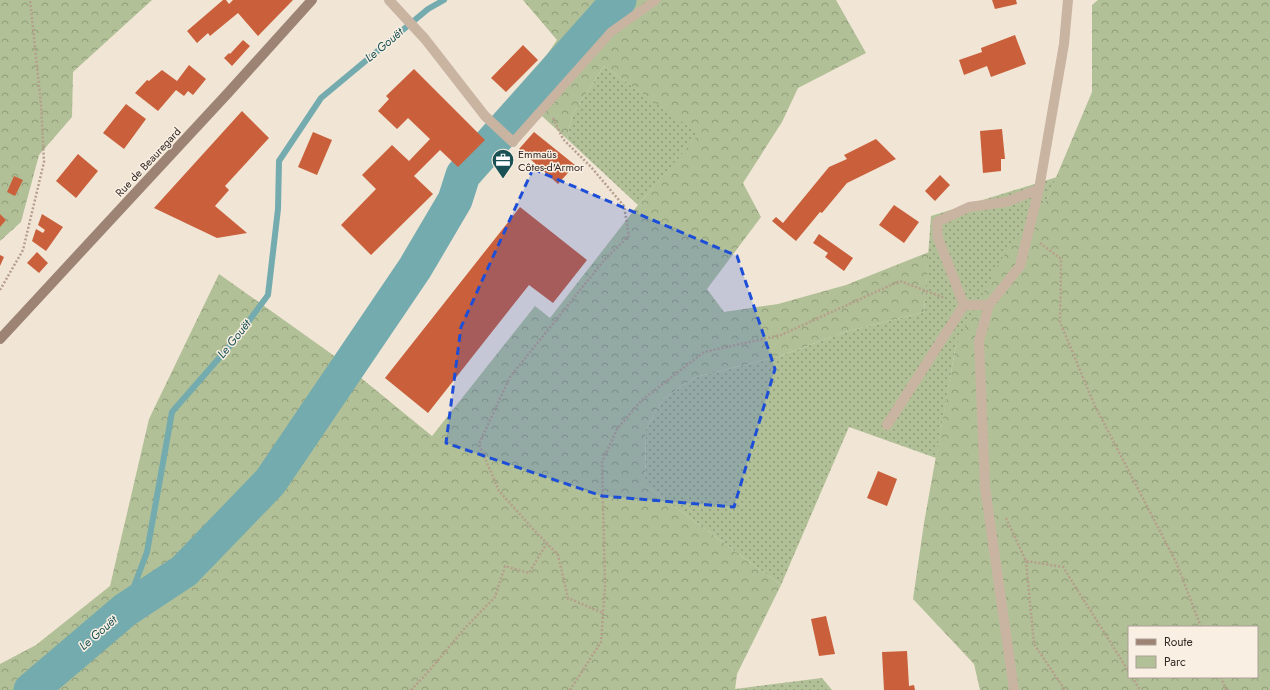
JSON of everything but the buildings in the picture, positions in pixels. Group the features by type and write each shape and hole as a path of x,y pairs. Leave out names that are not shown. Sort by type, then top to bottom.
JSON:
{"main road":[{"name":"Rue de Beauregard","path":"0,339 312,0"}],"street":[{"path":"1014,690 985,487 979,341 989,305 1020,266 1038,189 1064,44 1068,0"},
{"path":"390,2 425,39 485,116 513,142"},
{"path":"964,305 938,238 937,222 969,207 1006,202 1038,189"},
{"path":"964,305 989,305"},
{"path":"887,425 964,305"}],"lane":[{"path":"513,142 611,32 656,0"}],"path":[{"path":"0,290 23,250 44,162 41,104 30,0"},
{"path":"546,104 562,139 591,167 624,206 629,236 606,258 510,377 479,444 499,491 558,555 568,598 603,613"},
{"path":"1028,234 1061,259 1060,322 1094,404 1177,564 1201,626"},
{"path":"570,690 601,642 605,586 602,462 618,429 641,400 704,352 782,335 900,281 964,305"},
{"path":"1003,512 1026,561 1034,644 1065,690"},
{"path":"411,690 464,629 495,597 504,566 529,573 547,543"},
{"path":"1026,561 1063,567 1128,670"},
{"path":"1133,678 1140,690"},
{"path":"1221,678 1226,690"}],"highlighted area":[{"path":"533,169 737,256 775,369 734,507 602,496 446,443 461,327"}],"green space":[{"path":"0,0 152,0 73,72 72,117 39,155 21,222 0,241"},
{"path":"523,0 836,0 866,53 798,88 782,122 743,183 761,217 707,289 724,312 778,304 846,285 929,252 924,312 845,332 780,356 696,377 663,399 646,429 645,485 781,585 737,674 735,690 0,690 0,664 36,645 110,586 149,419 219,274 333,355 432,436 535,306 550,318 638,205 699,134 604,66 572,115 567,139 519,95 557,40"},
{"path":"1098,0 1270,0 1270,690 980,690 974,664 913,599 924,523 956,345 1000,261 1047,199 1092,92 1092,5"},
{"path":"604,66 700,134 638,205 567,139 572,115"},
{"path":"1057,177 1047,199 956,345 936,458 849,427 781,585 645,485 646,429 663,399 696,377 780,356 845,332 924,312 931,216"},
{"path":"822,678 832,690 735,690 735,689"}],"waterway":[{"name":"Le Gouët","path":"125,610 147,552 172,412 234,341 268,295 278,209 279,161 321,98 428,9 444,0"},
{"path":"31,690 125,610 184,571 270,482 415,268 455,200 463,175 619,0"}],"place":[{"name":"Emmaüs Côtes-d'Armor","path":"503,180"}]}
